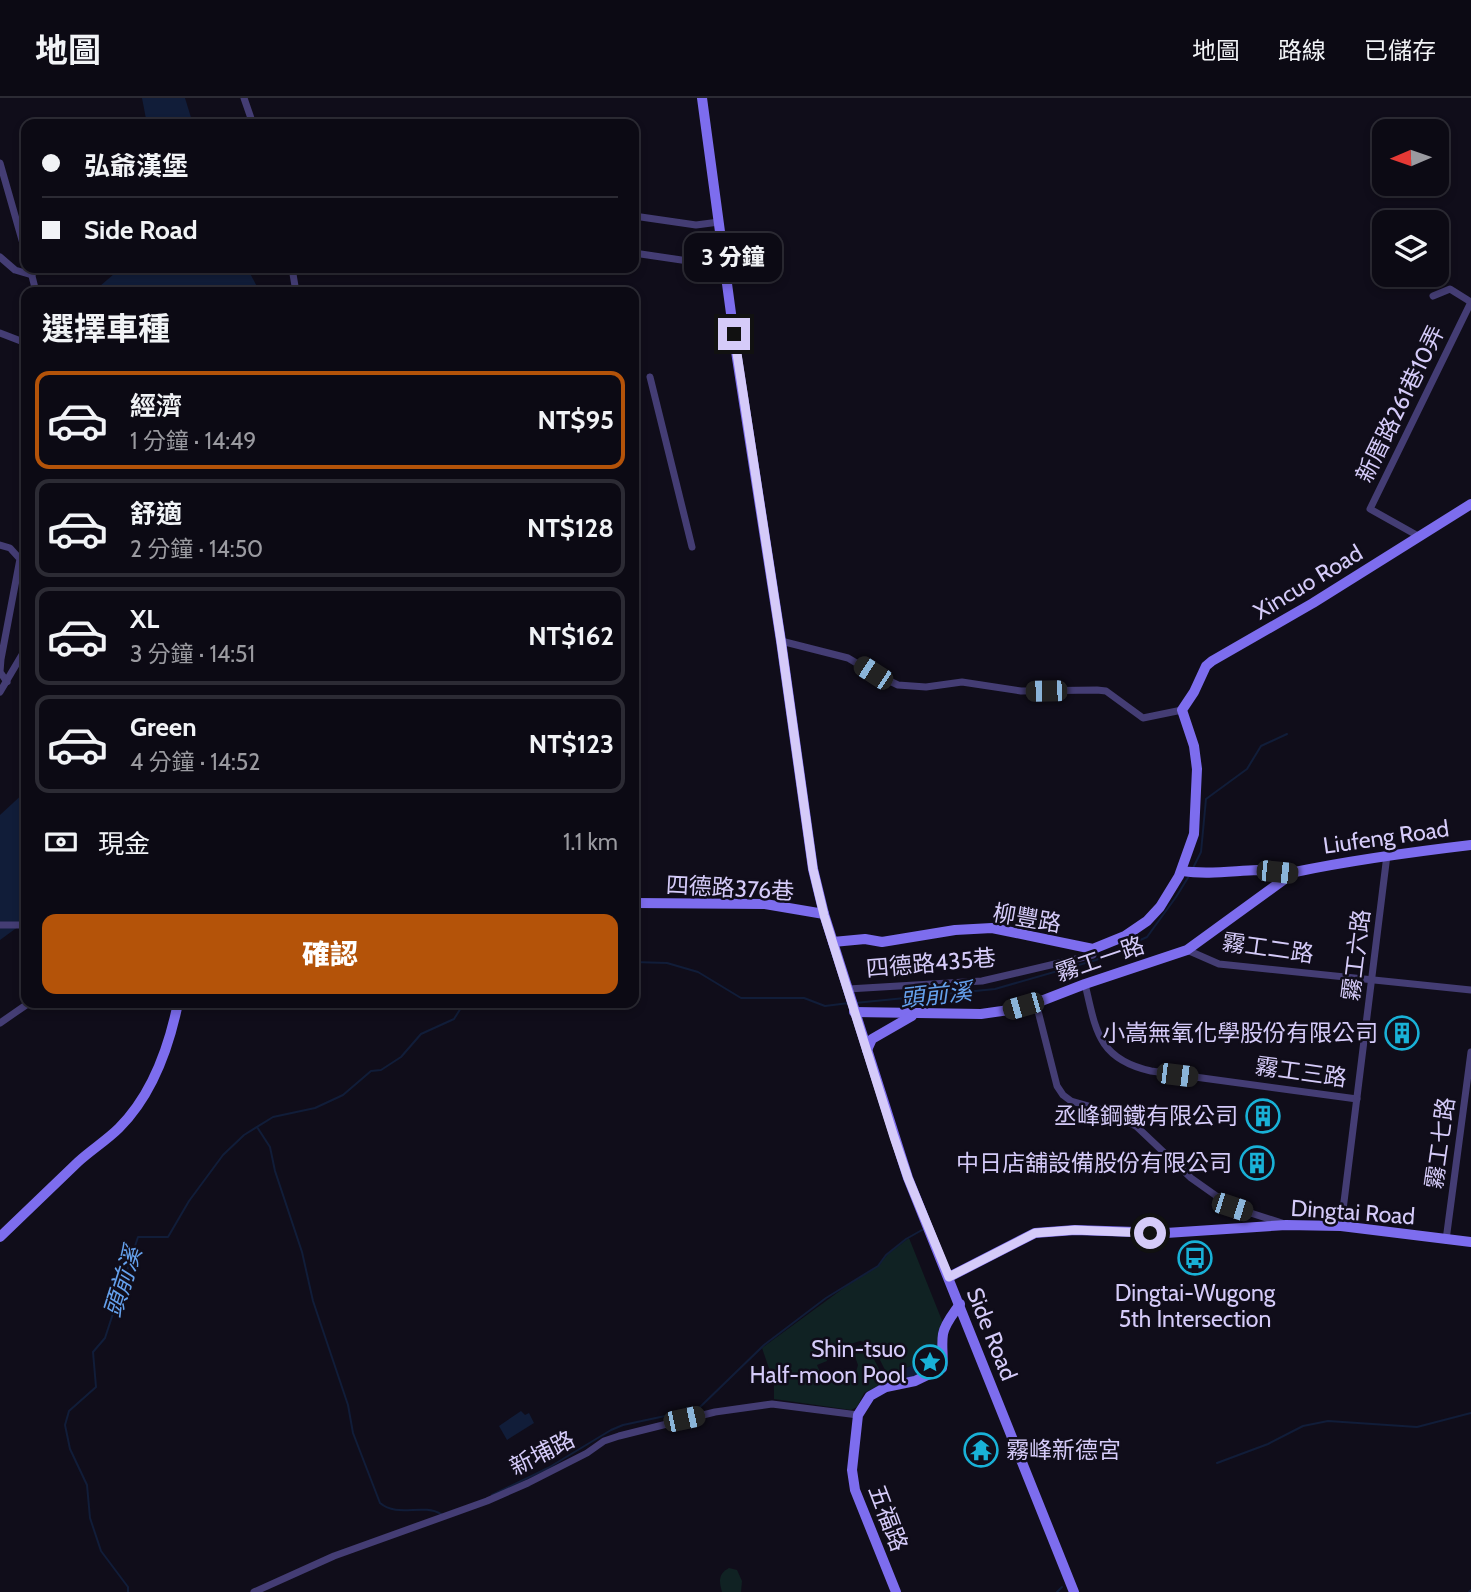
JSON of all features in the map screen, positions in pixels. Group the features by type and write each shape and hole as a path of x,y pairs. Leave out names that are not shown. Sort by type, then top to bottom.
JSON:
{"street":[{"path":"244,98 251,119"},
{"path":"702,98 813,869 824,915 849,992"},
{"path":"0,163 21,236"},
{"path":"639,217 696,225 719,222"},
{"path":"639,254 702,263 724,262"},
{"path":"0,257 15,270 21,270"},
{"name":"新厝路261巷10弄","path":"1420,537 1370,509 1471,302 1450,289 1433,296"},
{"path":"0,333 21,341"},
{"path":"650,377 692,547"},
{"name":"Xincuo Road","path":"1182,710 1206,666 1212,661 1313,603 1471,504"},
{"path":"0,545 10,548 20,559 0,672 7,682"},
{"path":"781,641 848,658 898,685 926,687 962,682 1021,691 1097,690 1106,691 1143,718 1182,710 1194,746 1197,769 1194,834 1182,871 1160,907 1147,921 1125,936 1093,949"},
{"path":"0,692 21,657"},
{"name":"Liufeng Road","path":"1182,871 1207,873 1261,870 1293,873 1387,855 1471,845"},
{"name":"霧工六路","path":"1341,1226 1387,855"},
{"name":"霧工一路","path":"854,1010 915,1015 981,1014 1036,1003 1187,950 1293,873"},
{"name":"四德路376巷","path":"639,903 765,904 824,915"},
{"path":"0,926 21,925"},
{"name":"柳豐路","path":"833,942 865,939 882,942 955,930 992,928 1093,949"},
{"name":"四德路435巷","path":"849,992 982,981 1093,955 1093,949"},
{"name":"霧工二路","path":"1187,950 1219,964 1471,990"},
{"name":"霧工三路","path":"1085,984 1095,1029 1104,1047 1122,1062 1151,1071 1357,1099"},
{"name":"Side Road","path":"849,992 908,1178 1074,1592"},
{"path":"1036,1003 1057,1086 1063,1095 1071,1101 1106,1111 1136,1126 1191,1178 1232,1207 1286,1225"},
{"path":"0,1023 22,1008"},
{"path":"0,1237 81,1159 121,1126 157,1070 173,1028 177,1008"},
{"path":"867,1050 873,1039 915,1015"},
{"name":"霧工七路","path":"1446,1240 1471,1052"},
{"name":"Dingtai Road","path":"949,1277 1035,1233 1075,1230 1166,1233 1286,1225 1341,1226 1471,1242"},
{"path":"858,1415 870,1396 886,1387 925,1378 942,1368 945,1328 960,1304"},
{"name":"新埔路","path":"254,1592 334,1556 487,1502 587,1453 604,1441 619,1436 715,1412 772,1404 858,1415"},
{"name":"五福路","path":"858,1415 852,1470 855,1490 896,1592"}],"shaded area":[{"path":"909,1238 943,1323 942,1352 893,1374 895,1378 890,1380 872,1344 860,1341 825,1352 827,1361 817,1365 822,1377 848,1369 856,1372 858,1365 852,1348 861,1345 868,1348 886,1382 864,1393 857,1407 851,1410 774,1399 774,1383 762,1348 878,1266 888,1254"},
{"path":"729,1568 737,1570 742,1581 741,1592 722,1592 720,1578"}],"water":[{"path":"142,98 185,98 191,119 146,119"},
{"path":"115,273 250,273 257,287 99,287"},
{"path":"21,796 21,925 0,940 0,815"},
{"name":"Shin-tsuo Half-moon Pool","path":"942,1352 936,1365 923,1375 907,1379 895,1373"},
{"path":"521,1411 525,1415 529,1413 534,1423 507,1440 499,1426"}],"waterway":[{"name":"頭前溪","path":"1193,868 1201,852 1206,799 1247,769 1261,746 1287,734"},
{"name":"頭前溪","path":"855,1003 995,989 1096,960 1147,937 1189,876"},
{"name":"頭前溪","path":"639,962 667,963 698,972 741,998 804,998 825,1006 849,1003"},
{"name":"頭前溪","path":"128,1592 128,1587 101,1551 90,1518 87,1485 70,1449 65,1425 69,1411 96,1387 93,1352 105,1338 138,1237 168,1237 189,1201 223,1155 244,1135 273,1117 315,1108 343,1095 371,1071 381,1070 401,1057 421,1034 454,1019 461,1008"},
{"path":"257,1127 270,1147 275,1171 302,1252 313,1301 348,1405 353,1433 380,1503 394,1510 426,1510 441,1514"},
{"path":"492,1495 548,1468 611,1430 698,1409 764,1345 826,1298 878,1266 886,1255 922,1230"},
{"path":"1217,1463 1268,1444 1303,1426 1328,1421 1417,1427 1471,1413"},
{"path":"1057,1592 1062,1587"}],"place":[{"name":"小嵩無氧化學股份有限公司","path":"1402,1033"},
{"name":"丞峰鋼鐵有限公司","path":"1263,1116"},
{"name":"中日店舖設備股份有限公司","path":"1257,1163"},
{"name":"Dingtai-Wugong 5th Intersection","path":"1195,1258"},
{"name":"Shin-tsuo Half-moon Pool","path":"930,1362"},
{"name":"霧峰新德宮","path":"981,1450"}],"route":[{"path":"734,334 813,869 824,915 894,1137 949,1277 1035,1233 1075,1230 1150,1233"}]}
